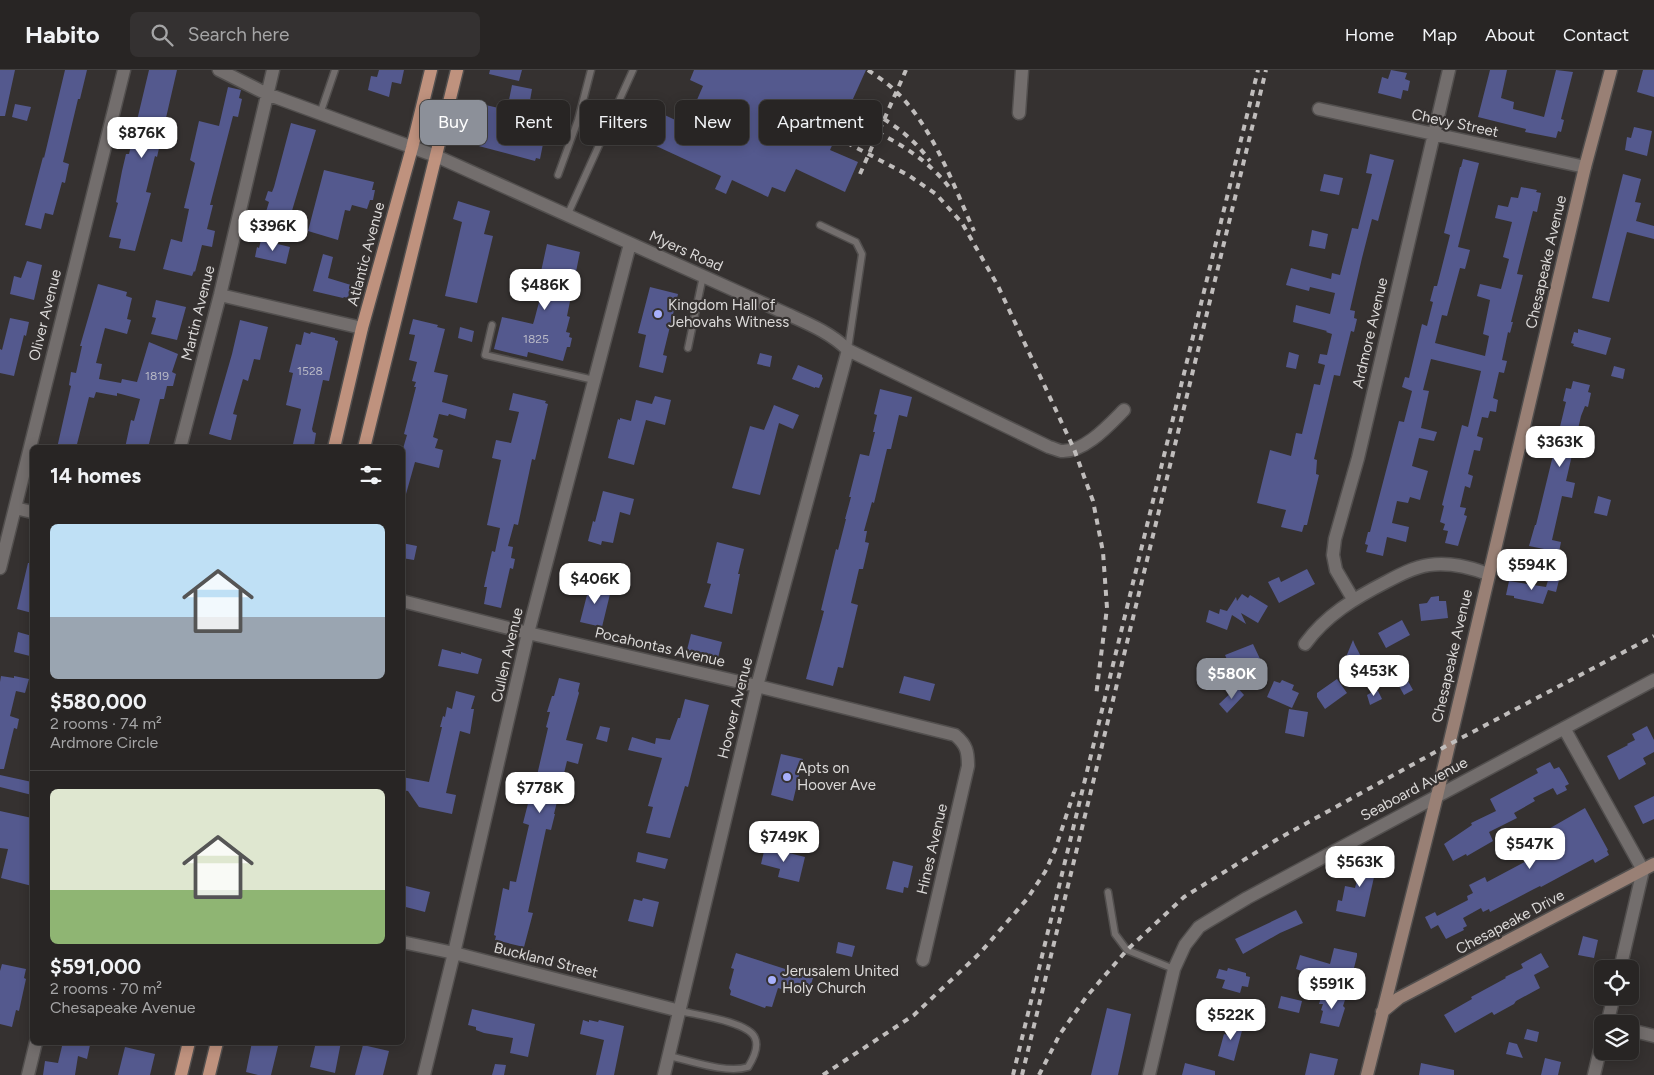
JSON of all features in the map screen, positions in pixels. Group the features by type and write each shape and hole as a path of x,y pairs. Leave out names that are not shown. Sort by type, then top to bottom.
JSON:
{"main road":[{"name":"Atlantic Avenue","path":"335,445 362,328 412,148 431,70"},
{"path":"365,445 457,70"},
{"path":"181,1075 188,1045"},
{"path":"209,1075 216,1045"}],"street":[{"name":"Oliver Avenue","path":"31,445 124,70"},
{"name":"Myers Road","path":"219,70 267,94 436,156 703,276 829,334 848,350 1049,447 1061,451 1074,449 1103,432 1124,410"},
{"name":"Martin Avenue","path":"181,445 220,295 273,70"},
{"path":"1019,113 1022,70"},
{"name":"Ardmore Avenue","path":"1353,599 1336,570 1333,555 1358,458 1449,70"},
{"name":"Chesapeake Avenue","path":"1367,1075 1437,796 1585,167 1611,70"},
{"name":"Chevy Street","path":"1319,109 1585,167"},
{"name":"Cullen Avenue","path":"424,1075 528,633 630,244"},
{"path":"220,295 362,328"},
{"name":"Hoover Avenue","path":"664,1075 756,686 848,350"},
{"name":"Oliver Avenue","path":"0,568 30,448"},
{"path":"15,508 30,512"},
{"path":"1305,644 1315,630 1353,599 1400,575 1428,565 1453,564 1488,574"},
{"name":"Pocahontas Avenue","path":"405,602 528,633 939,730 955,735 966,746"},
{"name":"Seaboard Avenue","path":"1149,1075 1174,969 1185,945 1200,927 1256,893 1654,680"},
{"path":"1564,728 1650,869 1623,960"},
{"name":"Hines Avenue","path":"923,960 968,766 966,746"},
{"name":"Chesapeake Drive","path":"1382,1012 1400,998 1650,869"},
{"name":"Buckland Street","path":"405,943 454,953 680,1011"},
{"path":"1639,1032 1654,1036"},
{"path":"28,1075 35,1045"},
{"path":"1594,1075 1598,1060"}],"lane":[{"path":"320,114 335,70"},
{"path":"558,175 578,120 591,70"},
{"path":"619,100 633,70"},
{"path":"567,216 598,145"},
{"path":"820,225 856,242 862,254 848,350"},
{"path":"688,348 703,276"},
{"path":"492,325 485,355 594,380"},
{"path":"1108,892 1115,934 1127,950 1174,969"},
{"path":"669,1056 740,1070 748,1067 755,1055 756,1039 752,1032 741,1026 724,1021 680,1011"}],"building":[{"path":"0,70 15,70 5,116 0,116"},
{"path":"65,70 87,70 63,162 69,164 65,183 62,182 53,215 45,213 41,229 25,225 44,158"},
{"path":"149,70 177,70 157,157 155,156 146,192 151,193 135,251 119,248 121,239 109,237 118,203 116,202 126,154 129,154"},
{"path":"379,70 404,70 401,84 392,82 389,97 368,90 371,76 377,77"},
{"path":"490,70 522,70 519,81 489,74"},
{"path":"694,70 866,70 852,100 759,100 759,145 832,145 830,150 858,162 845,192 796,169 785,192 772,187 768,197 732,180 726,194 715,189 721,176 654,145 665,145 665,115 675,120 675,145 749,145 749,100 697,100 703,86 690,80"},
{"path":"1391,70 1407,73 1405,79 1410,81 1408,91 1403,90 1401,99 1378,93 1382,77 1388,79"},
{"path":"1490,70 1507,70 1501,98 1514,102 1513,109 1544,117 1556,70 1573,72 1561,119 1564,120 1561,132 1558,131 1556,138 1525,132 1526,129 1478,117"},
{"path":"1643,70 1654,70 1654,97 1637,92"},
{"path":"512,85 532,89 530,100 509,100"},
{"path":"228,87 241,90 239,98 242,99 238,117 233,116 210,205 213,205 207,229 215,231 212,247 202,245 195,272 192,276 163,269 171,239 182,242 189,209 184,208 195,163 190,160 199,121 219,126"},
{"path":"15,104 31,107 27,121 12,117"},
{"path":"487,105 497,108 497,145 543,145 540,159 536,158 535,161 475,145 487,145"},
{"path":"291,123 316,130 283,241 274,239 279,219 265,215 269,202 265,200 268,191 272,192 274,187"},
{"path":"1634,127 1652,131 1647,156 1625,150 1627,137 1631,138"},
{"path":"1370,154 1394,160 1378,221 1372,219 1362,258 1350,310 1355,311 1354,318 1357,319 1354,332 1351,331 1340,376 1334,375 1314,459 1317,460 1316,474 1319,475 1307,525 1304,525 1302,532 1281,527 1286,510 1257,503 1270,450 1291,456 1296,433 1302,434 1314,384 1320,385 1325,365 1318,363 1320,354 1327,355 1332,334 1293,322 1296,305 1330,314 1335,293 1310,287 1309,291 1286,285 1291,268 1331,279 1332,273 1340,275 1352,228 1358,229 1372,174 1366,173"},
{"path":"1463,159 1479,163 1458,247 1470,250 1465,269 1460,268 1447,316 1442,315 1435,343 1485,356 1489,336 1483,334 1490,300 1477,296 1480,284 1501,289 1509,259 1503,257 1512,222 1495,218 1498,205 1508,207 1511,197 1518,198 1521,187 1537,190 1536,192 1541,193 1537,212 1533,211 1517,274 1523,275 1511,322 1513,322 1510,333 1508,332 1502,360 1507,361 1504,373 1499,372 1493,398 1498,400 1496,412 1490,411 1488,418 1482,417 1477,436 1483,438 1480,451 1474,450 1468,474 1473,476 1470,488 1465,486 1460,507 1466,508 1464,515 1467,516 1458,546 1445,543 1448,531 1443,530 1445,524 1440,522 1444,506 1442,505 1462,425 1468,427 1481,371 1431,359 1423,390 1429,391 1421,428 1437,432 1434,441 1419,438 1412,466 1428,471 1420,500 1410,497 1408,503 1397,501 1392,523 1409,527 1406,542 1387,537 1383,556 1366,552 1368,545 1365,544 1368,532 1370,532 1399,421 1404,422 1412,391 1402,387 1405,377 1409,378 1422,324 1427,326 1433,302 1430,301 1434,286 1437,286 1450,235 1444,233"},
{"path":"324,170 374,182 372,190 375,190 373,200 370,200 367,209 352,205 350,211 345,210 338,240 308,231"},
{"path":"1324,174 1343,178 1339,195 1320,191"},
{"path":"1623,174 1641,179 1635,202 1641,203 1636,221 1654,226 1654,239 1627,232 1609,302 1592,298"},
{"path":"458,201 490,211 484,234 493,236 477,303 445,296 462,222 453,219"},
{"path":"1312,230 1328,234 1325,249 1309,246"},
{"path":"261,240 290,247 286,264 255,257"},
{"path":"547,244 580,252 567,316 570,317 566,332 570,333 569,337 572,338 563,361 528,352 527,357 494,349 502,317 533,324 542,291 537,290"},
{"path":"323,254 333,257 328,278 351,285 348,298 313,291"},
{"path":"27,261 42,265 34,300 10,294 14,276 21,278"},
{"path":"98,284 127,292 126,296 132,298 127,319 131,320 127,334 105,328 96,363 102,364 99,379 121,383 122,379 137,382 149,342 178,354 172,372 176,374 173,386 167,386 164,399 160,399 149,445 126,445 131,420 134,421 140,399 117,393 117,396 96,392 94,398 89,397 77,445 58,445 71,386 69,385 71,372 76,373 82,346 80,346"},
{"name":"Kingdom Hall of Jehovahs Witness","path":"650,287 678,294 663,355 667,356 663,373 639,367 646,335 638,333"},
{"path":"156,300 186,307 177,340 151,334 156,318 152,317"},
{"path":"10,318 29,322 14,376 0,373 0,349 2,350"},
{"path":"413,319 438,325 437,327 445,329 434,372 448,375 442,402 467,409 465,419 449,414 448,416 439,414 433,437 438,439 435,448 443,450 439,468 415,462 405,494 404,445 407,435 404,434 416,387 414,387 416,382 412,381 417,362 409,360 415,335 409,334"},
{"path":"240,320 268,327 260,360 254,359 248,381 243,379 233,414 237,415 231,440 229,440 209,434"},
{"path":"460,327 474,331 472,342 458,338"},
{"path":"1578,329 1611,338 1606,355 1573,346 1574,344 1571,343 1574,332 1578,333"},
{"path":"304,332 335,338 338,341 329,381 323,380 312,429 316,433 314,445 293,444 301,409 286,405 293,373 289,372 296,344 301,345"},
{"path":"1289,352 1299,355 1296,369 1286,367"},
{"path":"760,353 772,356 770,367 757,364"},
{"path":"798,365 822,375 823,378 819,388 792,379"},
{"path":"1614,366 1625,369 1623,379 1611,376"},
{"path":"1573,381 1590,385 1588,392 1591,393 1588,407 1585,406 1581,416 1566,481 1575,483 1572,498 1562,496 1552,540 1561,542 1559,552 1529,546 1536,525 1566,402 1563,401 1566,388 1571,389"},
{"path":"880,389 912,397 907,417 899,415 891,449 887,449 874,503 872,502 864,531 867,531 865,542 869,543 863,569 859,569 851,603 858,605 843,668 838,667 833,686 806,679 824,611 821,610 836,549 838,550 846,519 851,497 849,497 860,454 869,456 875,432 873,432 877,415 874,414"},
{"path":"513,393 546,401 545,403 548,404 535,460 532,459 518,525 514,524 508,546 513,547 511,558 515,559 513,569 510,568 501,608 484,604 487,587 484,587 492,551 495,552 500,528 487,525 501,460 492,458 496,440 511,443 519,412 509,410"},
{"path":"655,396 671,400 665,425 646,420 634,465 608,458 618,419 631,421 636,400 652,404"},
{"path":"774,405 799,415 793,429 779,423 760,495 732,488 750,426 764,430"},
{"path":"603,491 634,499 630,515 620,512 613,543 602,541 601,545 588,541"},
{"path":"1598,496 1611,500 1607,516 1594,513"},
{"path":"717,542 744,549 732,614 704,607 711,584 707,583"},
{"path":"405,544 417,546 414,560 405,558"},
{"path":"28,563 30,563 30,612 17,609"},
{"path":"1307,569 1315,584 1279,603 1268,582 1279,577 1281,582"},
{"path":"1549,577 1559,580 1556,592 1548,590 1543,604 1506,595 1509,581 1546,587"},
{"path":"583,583 611,590 602,627 580,622 587,595 581,594"},
{"path":"1242,594 1248,598 1250,595 1268,606 1258,623 1241,613 1246,624 1232,615 1227,630 1206,622 1209,610 1219,614 1220,609 1227,611 1236,597 1237,601"},
{"path":"1439,596 1439,601 1446,601 1448,618 1421,621 1419,604 1427,603 1431,597"},
{"path":"1402,620 1410,635 1386,648 1378,633"},
{"path":"18,632 30,635 30,656 14,652"},
{"path":"691,634 722,642 718,658 687,650"},
{"path":"1353,640 1370,674 1346,664 1349,658 1346,657"},
{"path":"1253,644 1261,661 1259,662 1262,670 1238,679 1232,663 1229,664 1225,655"},
{"path":"442,649 461,654 461,652 482,659 478,674 438,666"},
{"path":"1,676 29,679 25,693 16,691 10,716 19,719 17,729 14,728 4,769 0,769"},
{"path":"904,676 935,684 930,701 899,693"},
{"path":"559,678 580,683 566,740 583,744 578,764 567,761 551,830 546,829 528,912 533,913 524,947 495,940 496,936 494,935 503,888 509,890 510,881 516,882 529,825 523,823 533,784 535,784 548,728 546,727 550,712 547,712"},
{"path":"1337,679 1347,693 1325,709 1317,697 1317,693"},
{"path":"1282,680 1294,685 1292,690 1299,693 1292,708 1267,697 1274,681 1280,683"},
{"path":"1408,681 1413,690 1404,695 1399,686"},
{"path":"1237,687 1244,695 1227,713 1219,704"},
{"path":"456,691 475,696 471,709 474,709 470,734 460,731 446,793 456,795 452,814 419,807 408,791 405,790 405,778 429,782 443,716 445,717 447,707 452,709"},
{"path":"1378,691 1382,699 1370,705 1367,695"},
{"path":"685,699 709,705 688,787 685,786 670,838 646,833 653,807 648,806 662,758 628,750 632,737 655,744 656,738 670,740 678,718 680,718"},
{"path":"1289,709 1308,712 1304,737 1285,733"},
{"path":"600,726 610,728 607,742 596,739"},
{"path":"1647,726 1654,740 1654,752 1643,758 1646,764 1619,780 1607,756 1635,740 1632,734"},
{"name":"Apts on Hoover Ave","path":"781,754 803,759 793,801 771,795"},
{"path":"1550,762 1554,769 1559,767 1563,773 1569,784 1565,786 1567,790 1557,795 1553,788 1533,798 1535,801 1514,813 1517,818 1489,832 1493,841 1467,856 1466,854 1453,861 1444,844 1472,825 1471,823 1496,811 1490,799 1538,773 1536,769"},
{"path":"0,775 30,782 30,794 0,787"},
{"path":"1654,796 1654,819 1643,824 1634,806"},
{"path":"1585,808 1609,855 1595,863 1593,859 1490,912 1489,909 1483,912 1481,908 1463,918 1467,926 1463,928 1464,930 1446,939 1438,925 1431,929 1425,917 1435,912 1437,916 1468,900 1467,896 1473,893 1469,885 1485,877 1487,882 1534,857 1526,842"},
{"path":"0,811 30,818 30,885 1,878 8,849 0,848"},
{"path":"765,847 805,857 799,882 778,877 780,869 761,864"},
{"path":"638,852 668,859 665,869 636,862"},
{"path":"1364,852 1379,855 1365,917 1336,911 1338,900 1342,901 1345,886 1355,888"},
{"path":"893,861 913,866 908,888 904,887 903,893 886,889"},
{"path":"405,886 430,892 425,912 405,907"},
{"path":"643,898 659,902 653,927 628,921 634,899 642,901"},
{"path":"1296,910 1303,923 1280,933 1243,954 1235,939"},
{"path":"1583,936 1598,940 1594,958 1578,955"},
{"path":"838,942 855,946 852,957 836,953"},
{"path":"1334,948 1357,953 1352,976 1349,978 1315,970 1313,975 1296,969 1300,955 1330,964"},
{"name":"Jerusalem United Holy Church","path":"736,953 813,978 807,996 778,988 772,1007 766,1006 765,1008 730,995 731,991 729,988 734,969 731,968"},
{"path":"1541,953 1549,967 1534,975 1540,988 1494,1015 1492,1012 1455,1033 1444,1015 1472,999 1471,997 1523,968 1521,964"},
{"path":"2,964 26,969 24,978 26,979 19,1011 16,1010 12,1027 0,1024 0,971"},
{"path":"1228,968 1246,973 1246,976 1250,977 1248,987 1242,986 1240,993 1222,988 1225,980 1216,978 1219,969 1227,971"},
{"path":"1322,994 1345,1000 1343,1006 1345,1008 1339,1027 1320,1023 1323,1004 1319,1004"},
{"path":"1281,996 1302,1001 1299,1013 1278,1008"},
{"path":"1107,1008 1131,1014 1118,1075 1091,1075"},
{"path":"472,1009 535,1024 528,1057 510,1053 513,1038 484,1033 476,1030 476,1027 468,1025"},
{"path":"583,1020 598,1022 599,1020 624,1026 614,1075 596,1075 604,1040 580,1034"},
{"path":"1232,1020 1244,1023 1234,1061 1218,1056 1224,1034 1228,1035"},
{"path":"1527,1029 1539,1032 1537,1042 1524,1039"},
{"path":"1509,1042 1517,1044 1523,1058 1506,1054"},
{"path":"62,1045 90,1045 87,1059 78,1056 75,1075 43,1075 45,1061 58,1063"},
{"path":"251,1045 278,1045 271,1075 258,1075 246,1072"},
{"path":"315,1045 340,1045 335,1073 310,1067"},
{"path":"363,1045 389,1051 383,1075 355,1075"},
{"path":"125,1047 155,1054 150,1075 118,1075"},
{"path":"1310,1053 1338,1059 1334,1075 1305,1075"},
{"path":"1545,1058 1561,1062 1558,1075 1541,1075"},
{"path":"1185,1063 1215,1071 1215,1075 1182,1075"},
{"path":"1421,1063 1454,1070 1454,1075 1419,1075"},
{"path":"495,1064 506,1065 504,1075 492,1075"}],"railway":[{"path":"868,70 890,86 904,100 929,134 949,173 974,231"},
{"path":"860,174 906,70"},
{"path":"1013,1075 1258,70"},
{"path":"1022,1075 1266,70"},
{"path":"882,118 895,126 913,142 930,161"},
{"path":"882,135 930,166 952,191"},
{"path":"851,145 908,175 936,194 962,223 998,286 1074,449 1093,501 1103,552 1107,608 1096,696"},
{"path":"1039,1075 1060,1034 1087,996 1127,950 1184,897 1276,840 1448,745 1654,636"},
{"path":"823,1075 914,1015 980,953 1027,899 1045,872 1055,850 1074,792"}],"place":[{"name":"Kingdom Hall of Jehovahs Witness","path":"658,314"},
{"name":"Apts on Hoover Ave","path":"787,777"},
{"name":"Jerusalem United Holy Church","path":"772,980"}]}
